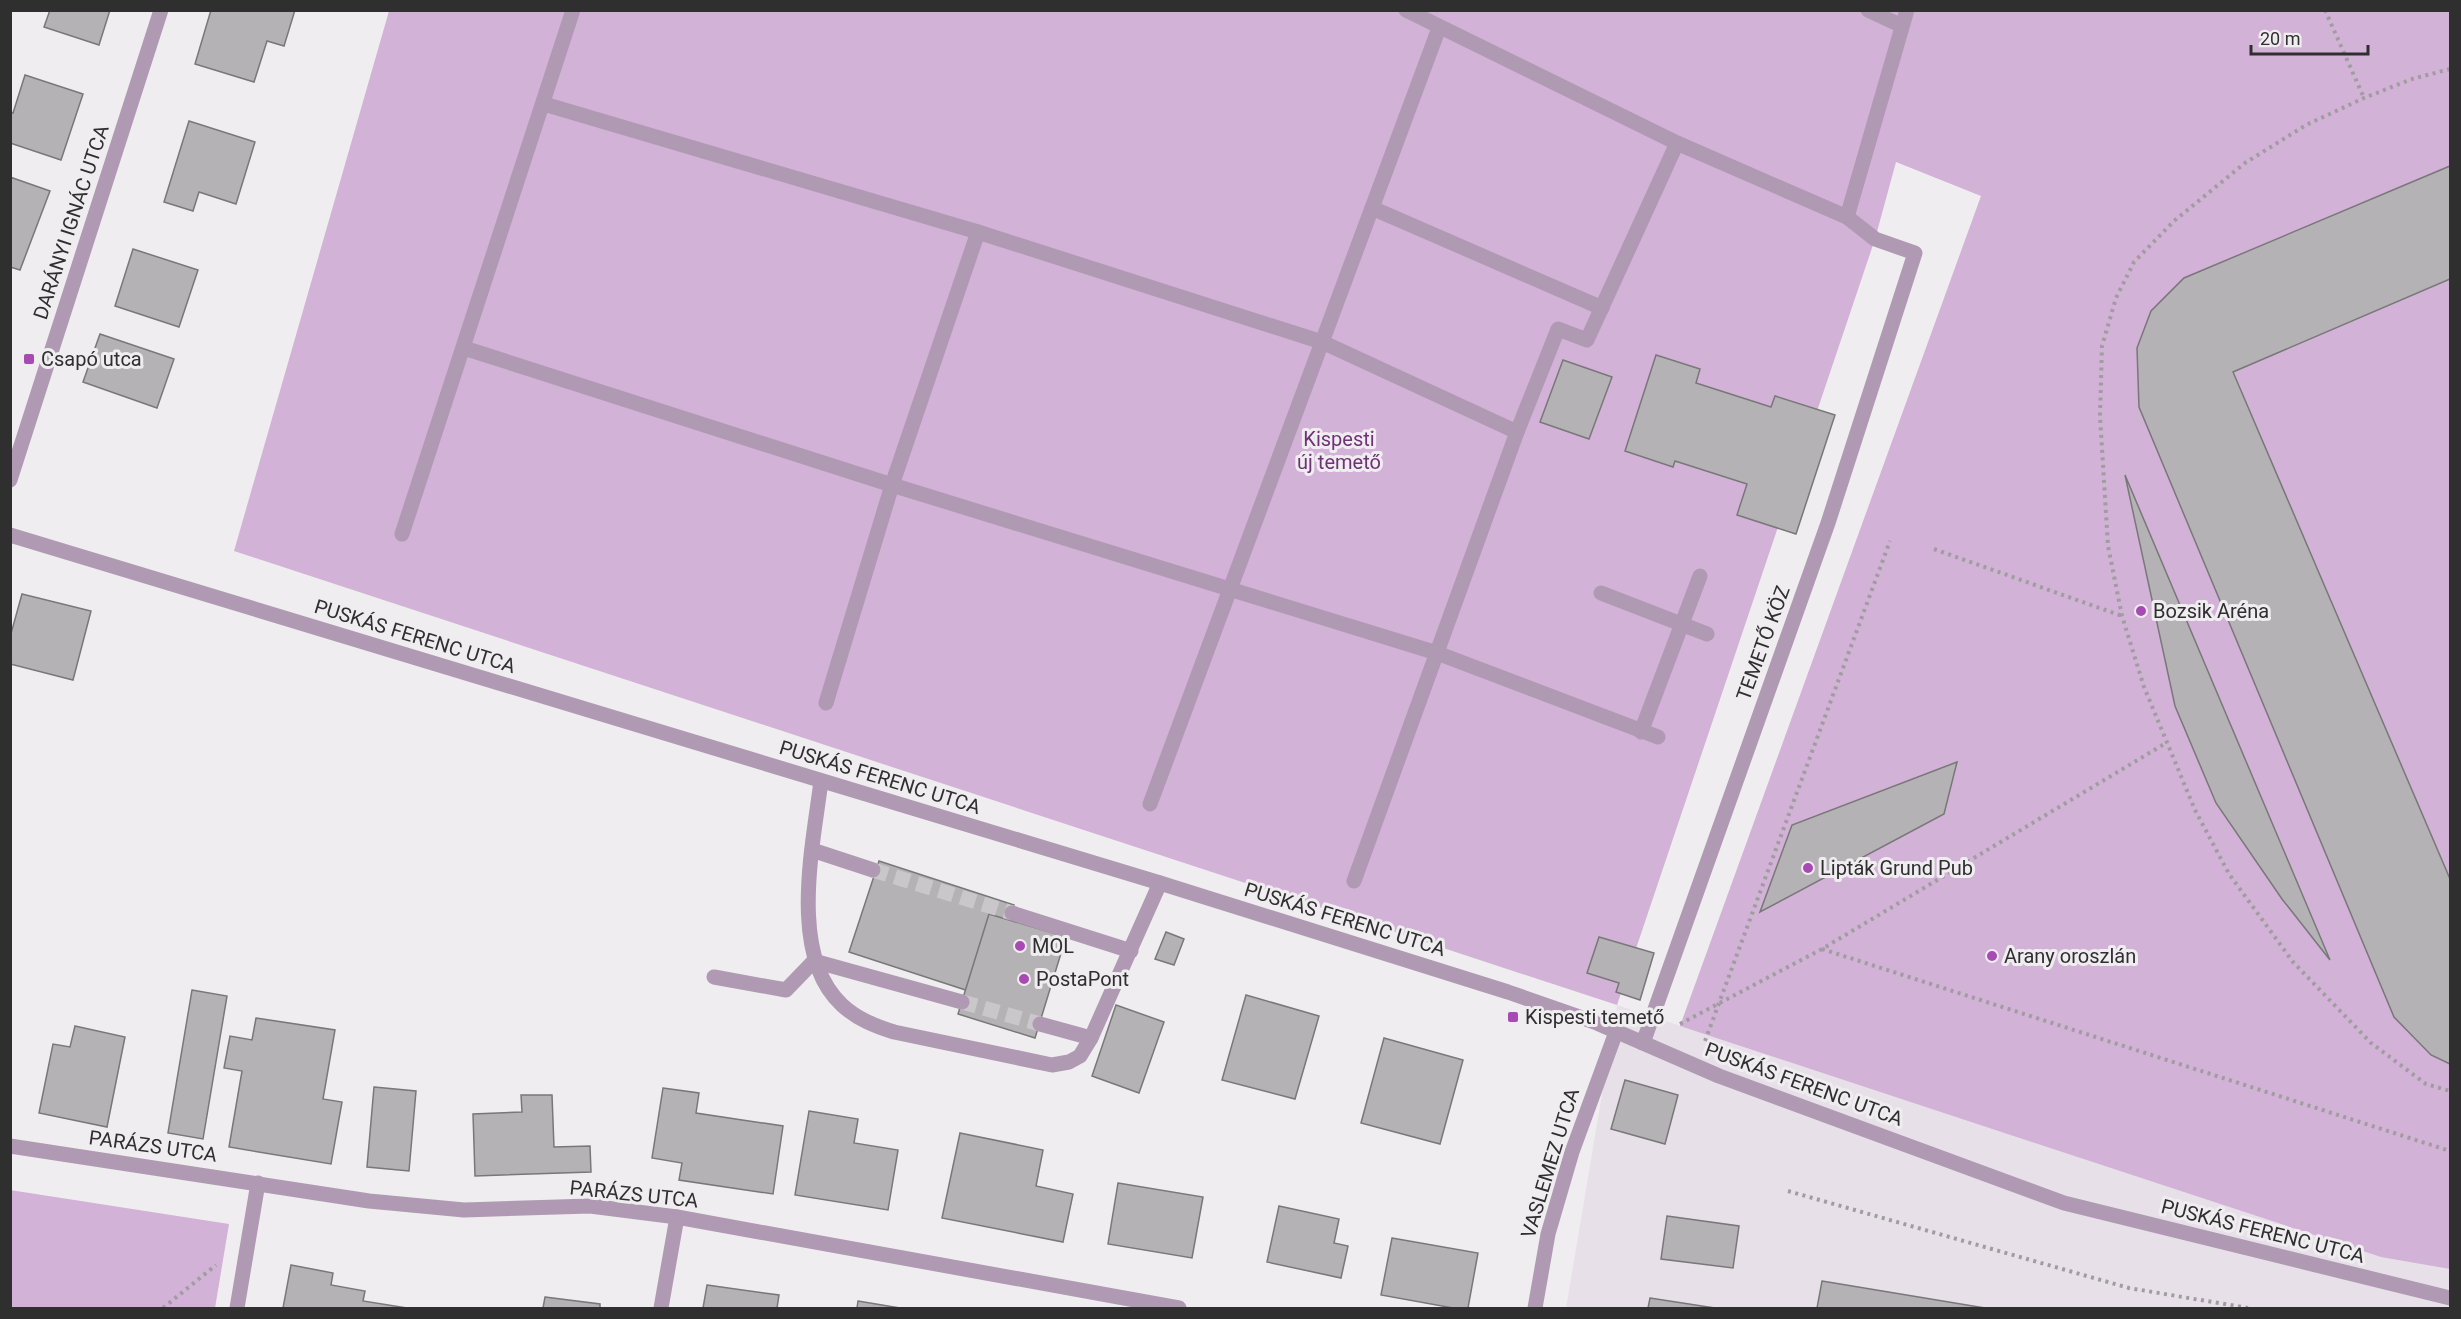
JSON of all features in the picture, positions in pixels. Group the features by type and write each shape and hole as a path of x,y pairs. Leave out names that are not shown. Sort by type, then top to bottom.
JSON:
{"street":[{"name":"DARÁNYI IGNÁC UTCA","path":"10,480 161,10"},
{"path":"402,534 573,10"},
{"path":"1410,11 1439,28 1677,143 1847,217 1905,18 1868,10"},
{"path":"1150,804 1439,28"},
{"path":"544,104 978,232 1322,342 1517,432"},
{"path":"1354,880 1517,432 1558,328 1587,340 1677,143"},
{"path":"1372,208 1602,308"},
{"name":"TEMETŐ KÖZ","path":"1642,1043 1828,523 1915,253 1875,239 1847,217"},
{"path":"826,703 892,485 978,232"},
{"path":"464,348 892,485 1437,653 1658,737"},
{"name":"PUSKÁS FERENC UTCA","path":"10,535 1160,883 1508,992 1616,1032 1695,1066 2064,1203 2451,1298"},
{"path":"1641,732 1700,576"},
{"path":"1601,593 1707,634"},
{"path":"821,781 812,850 809,897 810,938 814,961 825,983 841,1004 872,1025 894,1032 1052,1065 1069,1062 1080,1056 1091,1038 1160,883"},
{"path":"812,850 873,870"},
{"path":"1012,913 1131,951"},
{"path":"714,977 786,990 814,961"},
{"path":"814,961 962,1002"},
{"path":"1040,1024 1091,1038"},
{"name":"VASLEMEZ UTCA","path":"1535,1308 1548,1234 1572,1152 1616,1032"},
{"name":"PARÁZS UTCA","path":"10,1146 369,1202 464,1210 590,1206 677,1217 1142,1306 1179,1308"},
{"path":"237,1308 258,1183"},
{"path":"661,1308 677,1217"}],"path":[{"path":"2325,10 2364,98"},
{"path":"2451,69 2412,79 2306,125 2245,163 2174,221 2134,262 2116,298 2102,346 2100,416 2108,546 2122,615 2144,687 2195,810 2229,874 2293,962 2371,1043 2426,1084 2451,1091"},
{"path":"1695,1066 1890,541"},
{"path":"1934,549 2122,615"},
{"path":"1642,1043 1822,949 2166,743"},
{"path":"1822,949 2451,1151"},
{"path":"1788,1191 2129,1288 2248,1308"},
{"path":"163,1308 249,1238"}],"shaded area":[{"path":"1617,1005 2381,1256 2450,1269 2450,1308 1566,1308"}],"green space":[{"name":"Kispesti új temető","path":"389,11 2450,11 2450,1269 2381,1257 1680,1026 1981,196 1896,162 1875,239 1617,1005 234,551"},
{"path":"10,1190 229,1224 215,1308 11,1308"}],"building":[{"path":"50,10 110,10 99,45 44,27"},
{"path":"211,10 295,10 284,46 267,41 254,82 195,64"},
{"path":"25,75 83,94 61,160 10,143 10,112 13,113"},
{"path":"189,121 255,142 236,204 199,192 193,211 164,202"},
{"name":"Bozsik Aréna","path":"2450,166 2450,279 2233,372 2450,879 2450,1064 2431,1055 2394,1017 2139,407 2137,348 2151,311 2184,278"},
{"path":"10,177 50,191 20,270 10,267"},
{"path":"133,249 198,270 179,327 115,306"},
{"path":"100,334 174,359 157,408 83,382"},
{"path":"1656,355 1700,369 1696,383 1771,407 1775,396 1835,415 1796,534 1737,515 1747,484 1675,461 1673,467 1625,451"},
{"path":"1563,360 1612,377 1589,439 1540,422"},
{"path":"2125,475 2330,960 2282,899 2216,803 2175,706"},
{"path":"22,594 91,611 73,680 10,664 10,637"},
{"name":"Lipták Grund Pub","path":"1957,762 1944,814 1760,912 1792,825"},
{"path":"879,861 1014,905 984,996 849,952"},
{"path":"989,914 1066,937 1035,1038 958,1014"},
{"path":"1166,932 1184,939 1174,965 1155,959"},
{"path":"1599,937 1654,953 1640,1000 1616,992 1619,983 1587,973"},
{"path":"192,990 227,996 203,1139 168,1133"},
{"path":"1246,995 1319,1016 1295,1099 1222,1080"},
{"path":"1116,1005 1164,1022 1139,1093 1092,1076"},
{"path":"256,1018 335,1030 323,1099 342,1102 331,1164 229,1147 242,1071 224,1068 230,1036 252,1040"},
{"path":"75,1026 125,1037 107,1127 39,1113 53,1044 70,1047"},
{"path":"1384,1038 1463,1060 1440,1144 1361,1123"},
{"path":"1625,1080 1678,1095 1665,1144 1611,1129"},
{"path":"374,1087 416,1091 409,1171 367,1167"},
{"path":"663,1088 699,1093 696,1113 783,1126 773,1194 679,1180 682,1163 652,1158"},
{"path":"521,1095 552,1095 554,1147 590,1146 591,1172 475,1176 473,1114 522,1112"},
{"path":"809,1111 858,1119 854,1143 898,1150 888,1210 795,1195"},
{"path":"960,1133 1043,1150 1036,1186 1073,1194 1063,1242 942,1218"},
{"path":"1118,1183 1203,1197 1192,1258 1108,1244"},
{"path":"1279,1206 1339,1219 1334,1243 1348,1246 1341,1278 1267,1262"},
{"path":"1667,1216 1739,1226 1733,1268 1661,1259"},
{"path":"1392,1238 1478,1253 1468,1308 1453,1308 1381,1295"},
{"path":"291,1265 333,1273 331,1285 365,1291 363,1301 407,1308 283,1308"},
{"path":"1822,1281 1985,1308 1817,1308"},
{"path":"707,1285 779,1295 777,1308 703,1308"},
{"path":"545,1297 600,1304 600,1308 543,1308"},
{"path":"1650,1298 1715,1308 1648,1308"},
{"path":"858,1301 900,1308 857,1308"}],"tunnel":[{"path":"873,870 1012,913"},
{"path":"962,1002 1040,1024"}],"place":[{"name":"Csapó utca","path":"29,359"},
{"name":"Bozsik Aréna","path":"2141,611"},
{"name":"Lipták Grund Pub","path":"1808,868"},
{"name":"MOL","path":"1020,946"},
{"name":"Arany oroszlán","path":"1992,956"},
{"name":"PostaPont","path":"1024,979"},
{"name":"Kispesti temető","path":"1513,1017"}]}
